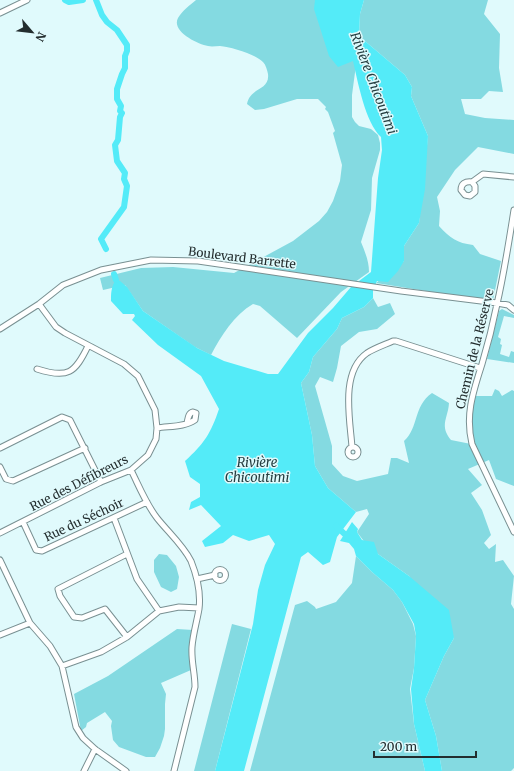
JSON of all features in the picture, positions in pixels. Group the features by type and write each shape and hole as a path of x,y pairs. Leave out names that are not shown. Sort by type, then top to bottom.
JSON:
{"street":[{"path":"0,13 27,0"},
{"path":"472,182 483,174 514,177"},
{"name":"Chemin de la Réserve","path":"514,210 497,303 470,403 469,432 472,444 514,532"},
{"name":"Boulevard Barrette","path":"0,329 39,304 63,285 101,270 151,260 198,261 401,291 497,303 508,305 514,310"},
{"name":"Rue des Défibreurs","path":"0,534 101,482 131,470 148,455 156,439 157,428 155,410 138,376 124,364 76,340 56,327 39,304"},
{"path":"352,447 349,408 351,375 366,353 396,341 480,368"},
{"path":"37,369 61,373 73,370 81,360 88,346"},
{"path":"0,448 62,417 70,420 101,482"},
{"path":"157,428 187,423"},
{"path":"0,468 6,479 13,481 85,448"},
{"path":"131,470 156,517 190,560 200,593 199,608 192,646 192,664 195,687 174,771"},
{"name":"Rue du Séchoir","path":"23,522 36,550 42,551 147,502"},
{"path":"114,518 137,579 159,611"},
{"path":"127,554 58,589 60,596 74,617 82,618 105,609 127,637"},
{"path":"0,560 30,623 50,646 62,666 76,727 83,738 95,749 126,771"},
{"path":"197,579 215,576"},
{"path":"62,666 101,652 127,637 159,611 179,607 199,608"},
{"path":"0,635 30,623"},
{"path":"84,771 95,749"}],"shaded area":[{"path":"196,0 327,0 356,65 352,95 352,117 359,126 371,129 378,135 380,143 380,150 372,178 371,210 361,242 368,260 369,272 341,292 297,338 260,306 253,304 234,320 224,333 211,355 195,347 143,311 125,285 103,290 100,278 141,268 173,267 234,273 293,241 319,221 327,212 333,201 340,181 342,165 333,133 335,131 328,112 325,109 326,107 318,99 297,99 264,109 255,110 247,104 252,95 266,83 268,79 266,66 263,62 254,56 236,49 203,45 186,36 178,28 178,18"},
{"path":"364,0 488,0 484,14 500,34 499,68 503,92 489,91 481,99 461,99 465,114 485,118 514,120 514,154 478,147 455,170 437,197 440,211 439,226 450,237 462,243 473,245 480,254 501,261 493,300 376,283 404,261 404,246 419,223 428,136 411,96 412,87 405,75 359,36 360,14"},
{"path":"373,298 378,307 390,303 395,314 377,329 359,332 341,346 333,382 320,377 315,386 332,446 332,464 343,476 357,481 388,474 391,458 397,458 409,463 404,441 412,430 422,404 432,393 449,403 445,422 445,430 447,435 451,440 471,444 469,432 473,396 492,396 495,389 499,391 502,396 512,390 514,391 514,486 496,479 489,460 468,469 482,485 471,493 482,510 491,535 484,543 489,549 496,544 495,562 503,560 514,576 511,604 514,609 514,768 511,771 442,771 436,736 425,700 444,656 454,638 409,576 378,554 357,532 369,514 367,509 356,512 328,488 315,466 312,435 301,383 309,372 313,357 337,329 342,318 364,307"},
{"path":"502,309 514,315 514,318 504,316 498,337 501,339 500,344 502,345 500,354 509,357 511,351 514,352 514,363 487,359 499,311"},
{"path":"159,554 167,555 176,566 179,577 177,589 171,592 161,587 154,572 154,560"},
{"path":"356,556 393,590 402,602 413,624 416,636 414,668 410,689 414,724 425,771 250,771 295,605 307,601 316,609 336,602 352,583"},
{"path":"232,624 251,629 215,771 194,771"},
{"path":"177,629 193,630 189,651 191,670 161,683 166,694 165,729 160,748 155,757 146,757 119,747 113,740 111,726 112,721 105,712 87,723 86,727 81,731 74,694 108,676"}],"water":[{"name":"Rivière Chicoutimi","path":"315,0 364,0 360,14 359,36 405,75 412,87 411,96 428,136 425,189 419,223 404,246 404,261 398,271 388,282 377,281 373,290 373,298 364,307 342,318 337,329 313,357 309,372 301,383 312,435 315,466 328,488 356,512 337,537 330,562 323,565 308,552 301,557 244,771 215,771 253,624 258,590 265,565 275,544 269,535 249,541 233,535 223,543 205,547 202,541 221,526 201,505 189,510 191,502 200,497 200,484 190,477 185,461 206,438 219,409 201,376 158,345 132,320 135,316 134,314 123,314 111,301 111,293 116,280 120,281 127,287 143,311 197,348 224,361 268,374 278,374 308,333 351,287 371,272 378,178 382,150 381,137 375,130 366,112 353,61 338,67 329,56 314,9"},
{"path":"352,522 358,529 357,532 362,540 374,542 378,554 409,576 449,610 454,638 444,656 425,700 436,736 442,771 425,771 414,724 411,689 416,636 414,624 402,602 393,590 356,556 354,549 349,543 340,541"}],"waterway":[{"path":"65,0 69,2 83,0"},
{"path":"96,0 102,15 107,22 117,30 127,45 125,68 117,89 117,99 121,106 120,111 122,113 120,117 118,140 115,145 117,161 125,173 124,179 127,186 124,207 101,239 106,249"},
{"path":"114,274 116,280"},
{"name":"Rivière Chicoutimi","path":"336,526 351,540"}]}
